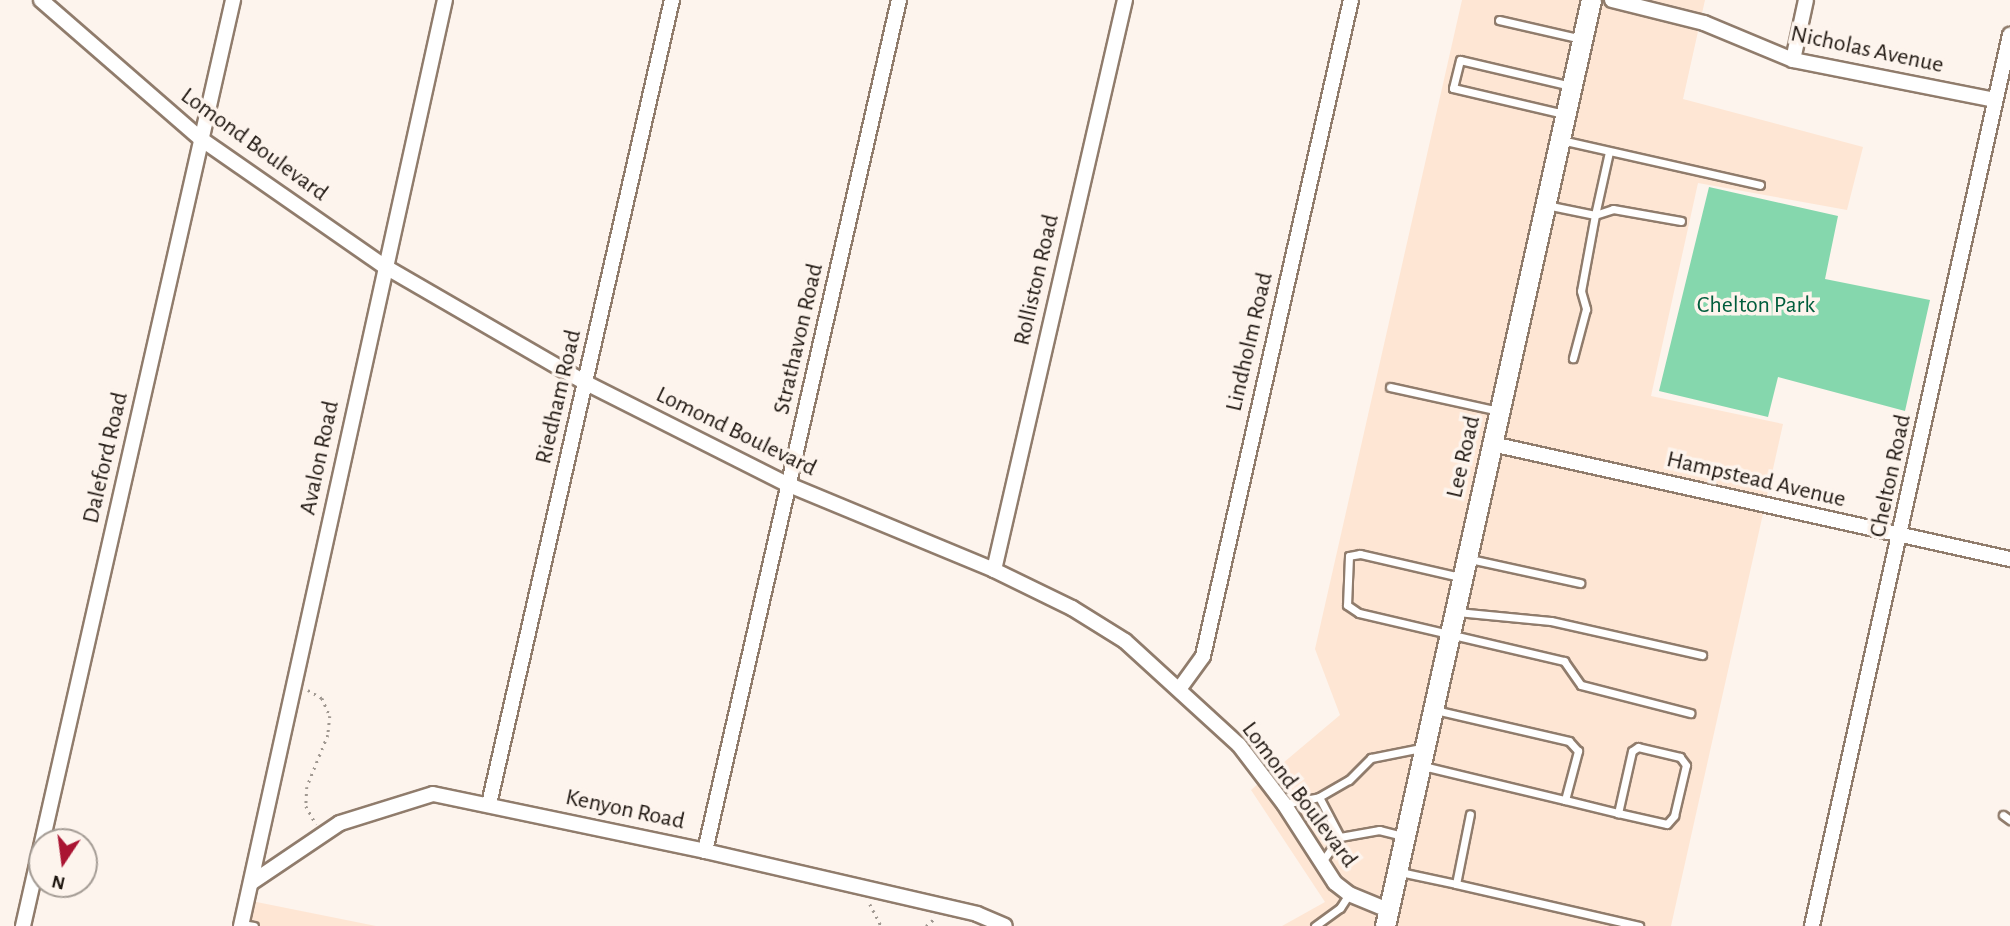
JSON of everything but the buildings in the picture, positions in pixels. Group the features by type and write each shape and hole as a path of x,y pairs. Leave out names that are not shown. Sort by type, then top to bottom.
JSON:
{"main road":[{"name":"Lee Road","path":"1387,918 1420,756 1591,0"}],"street":[{"name":"Lomond Boulevard","path":"41,0 201,139 384,266 586,383 789,485 994,570 1072,608 1125,641 1180,688 1239,745 1284,804 1321,863 1349,894 1387,918"},
{"name":"Daleford Road","path":"23,926 233,0"},
{"name":"Avalon Road","path":"246,925 251,883 384,266 445,0"},
{"name":"Riedham Road","path":"489,804 673,0"},
{"name":"Strathavon Road","path":"705,851 899,0"},
{"name":"Rolliston Road","path":"994,570 1125,0"},
{"name":"Lindholm Road","path":"1180,688 1203,656 1351,0"},
{"name":"Nicholas Avenue","path":"1612,0 1704,23 1793,60 1996,100"},
{"path":"1793,60 1806,0"},
{"name":"Chelton Road","path":"1812,926 1902,536 2010,35"},
{"name":"Hampstead Avenue","path":"1492,444 2010,559"},
{"name":"Kenyon Road","path":"251,883 340,823 379,807 433,794 705,851 977,914 1005,926"}],"lane":[{"path":"1499,20 1583,39"},
{"path":"1565,115 1453,88 1460,60 1572,86"},
{"path":"1560,140 1760,185"},
{"path":"1573,358 1586,309 1581,291 1609,152"},
{"path":"1545,204 1595,215 1613,209 1681,221"},
{"path":"1390,387 1499,411"},
{"path":"1580,583 1360,554 1349,556 1347,605 1359,613 1563,661 1581,685 1690,713"},
{"path":"1453,611 1551,621 1702,655"},
{"path":"1431,709 1569,741 1577,751 1566,800"},
{"path":"1284,804 1319,797 1349,780 1371,758 1420,756 1566,800 1618,813 1667,824 1674,816 1686,765 1681,757 1638,747 1632,751 1618,813"},
{"path":"1319,797 1340,837"},
{"path":"1456,884 1470,814"},
{"path":"1321,863 1340,837 1379,830 1403,836"},
{"path":"1396,871 1639,926"},
{"path":"1315,926 1340,908 1349,894"}],"path":[{"path":"307,689 322,698 330,716 328,735 307,787 306,806 316,824"},
{"path":"869,903 881,926"},
{"path":"926,926 935,918"}],"shaded area":[{"path":"1462,0 1705,0 1683,99 1863,147 1847,210 1698,183 1651,396 1783,424 1671,926 1282,926 1325,902 1251,790 1340,715 1315,649"},
{"path":"247,900 376,926 241,926"}],"green space":[{"name":"Chelton Park","path":"1709,187 1838,216 1825,279 1930,300 1905,411 1778,377 1768,417 1659,391"}]}
